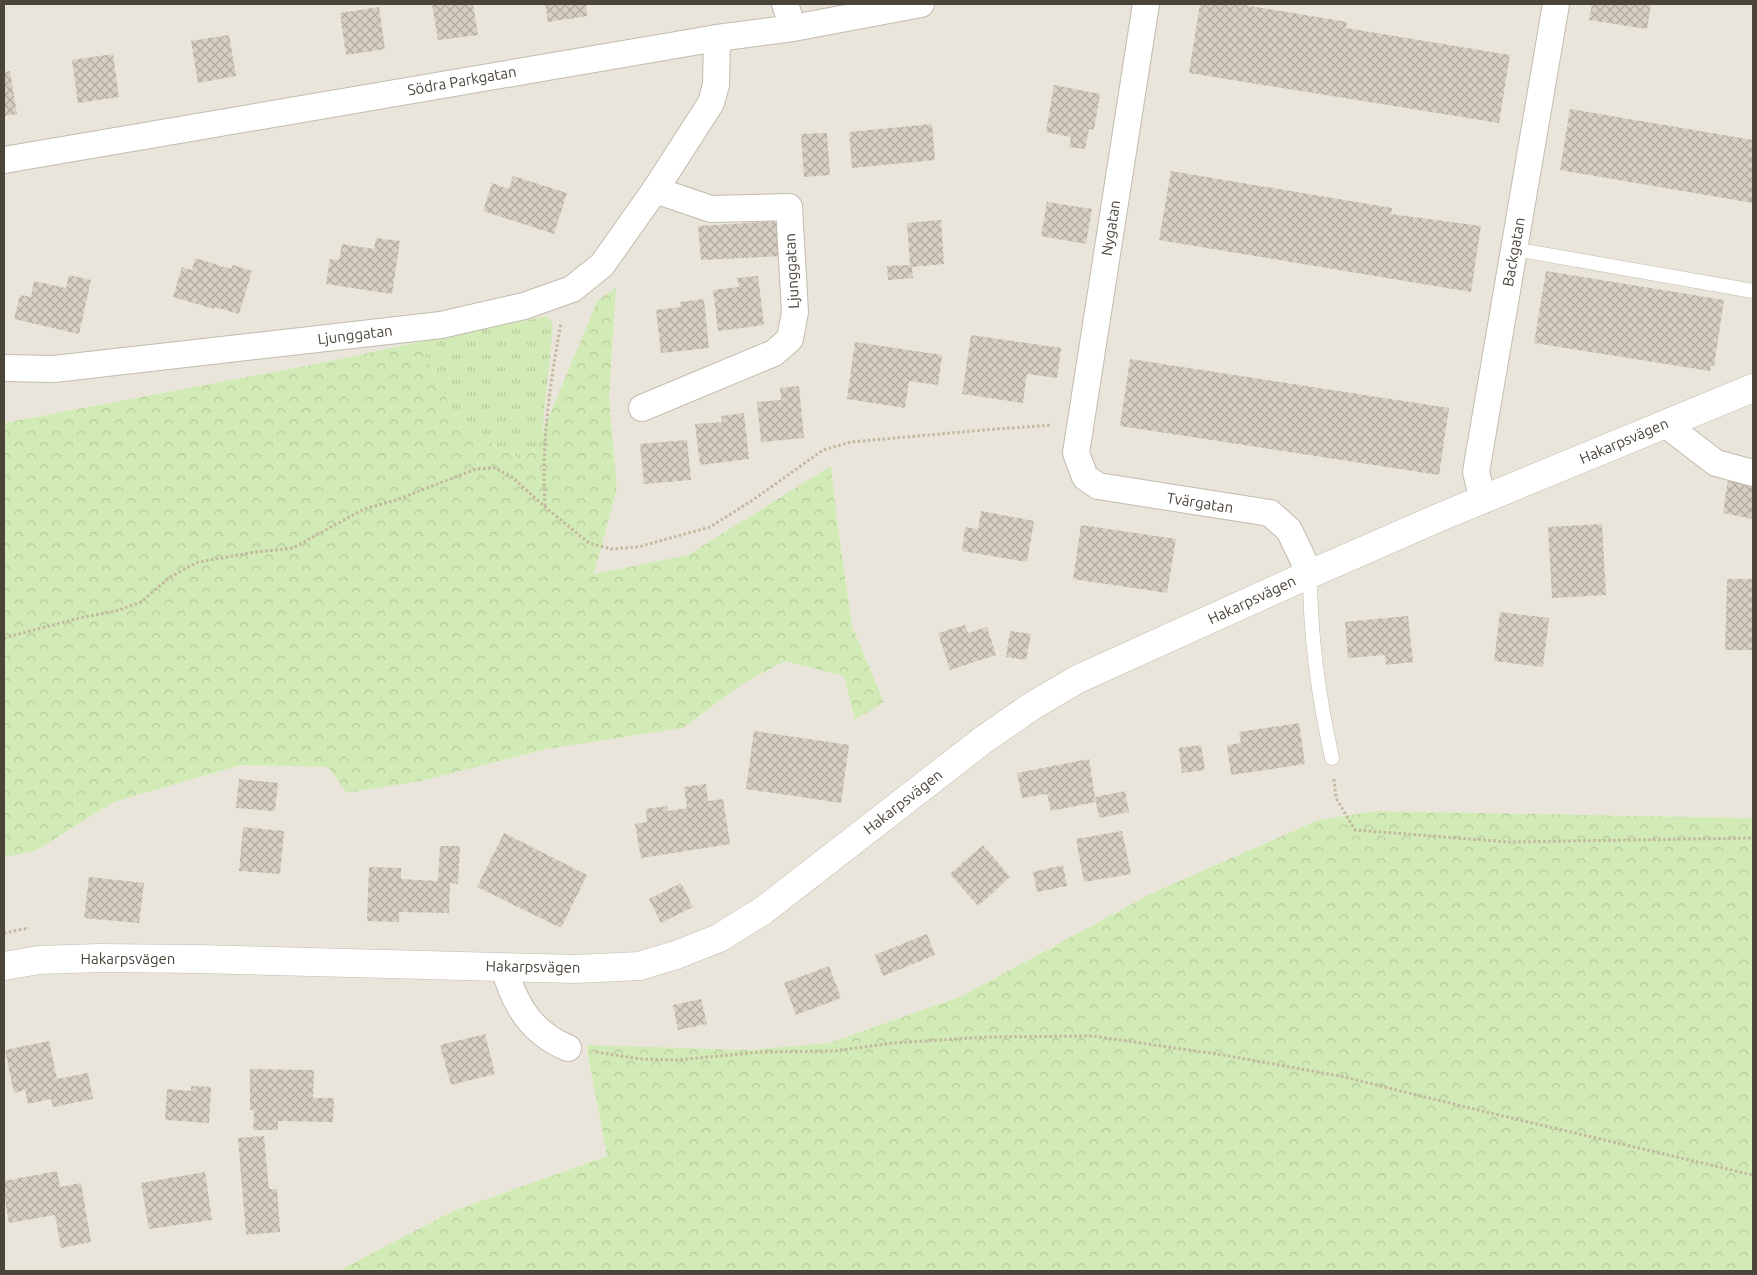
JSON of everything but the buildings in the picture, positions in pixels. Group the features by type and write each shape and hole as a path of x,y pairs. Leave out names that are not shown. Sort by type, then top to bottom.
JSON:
{"street":[{"name":"Södra Parkgatan","path":"4,160 717,38 789,16 921,4"},
{"name":"Nygatan","path":"1076,453 1146,4"},
{"name":"Backgatan","path":"1482,500 1476,472 1556,4"},
{"name":"Ljunggatan","path":"4,368 54,369 441,324 524,306 572,289 602,265 655,190 711,103 716,85 717,38"},
{"name":"Ljunggatan","path":"642,408 774,353 790,339 796,312 789,207 711,210 655,190"},
{"name":"Hakarpsvägen","path":"4,966 39,960 110,958 574,969 639,966 676,955 719,938 764,910 984,740 1032,706 1078,679 1310,574 1482,500 1753,388"},
{"path":"1665,424 1716,463 1753,473"},
{"name":"Tvärgatan","path":"1076,453 1085,477 1098,486 1270,513 1289,530 1310,574"},
{"path":"504,967 509,987 527,1019 553,1042 568,1048"}],"lane":[{"path":"1514,249 1753,290"},
{"path":"1310,574 1311,624 1320,702 1332,758"}],"path":[{"path":"545,507 543,478 548,396 563,309 558,294"},
{"path":"4,638 79,618 116,611 141,602 170,577 198,562 293,548 364,509 396,500 476,469 495,468 512,477 589,543 611,549 638,547 710,527 753,500 823,450 851,442 984,430 1081,424"},
{"path":"1332,758 1336,798 1355,830 1509,842 1753,838"},
{"path":"4,933 29,928"},
{"path":"568,1048 640,1059 677,1060 761,1052 833,1051 894,1043 988,1037 1093,1036 1223,1055 1340,1076 1504,1117 1753,1175"}],"shaded area":[{"path":"4,4 1753,4 1753,818 1377,811 1318,820 1150,894 962,996 829,1043 750,1050 586,1046 607,1156 453,1211 338,1271 4,1271 4,854 35,851 114,802 241,765 328,767 347,793 421,781 547,749 683,728 742,684 785,661 844,676 855,719 884,702 852,626 831,467 688,555 594,574 617,488 609,398 616,288 536,447 419,342 326,362 4,423"}],"green space":[{"path":"616,288 609,398 617,488 594,574 688,555 831,466 852,626 884,702 855,720 844,676 785,661 742,684 683,728 547,749 421,781 347,793 328,767 241,765 114,802 35,851 4,857 4,423 326,362 419,342 460,426 521,459 536,447 598,300"},
{"path":"547,316 553,325 542,434 536,447 521,459 460,426 419,342"},
{"path":"1376,811 1753,818 1753,1271 338,1271 453,1211 607,1156 586,1045 749,1050 829,1043 962,996 1150,894 1318,820"}]}
